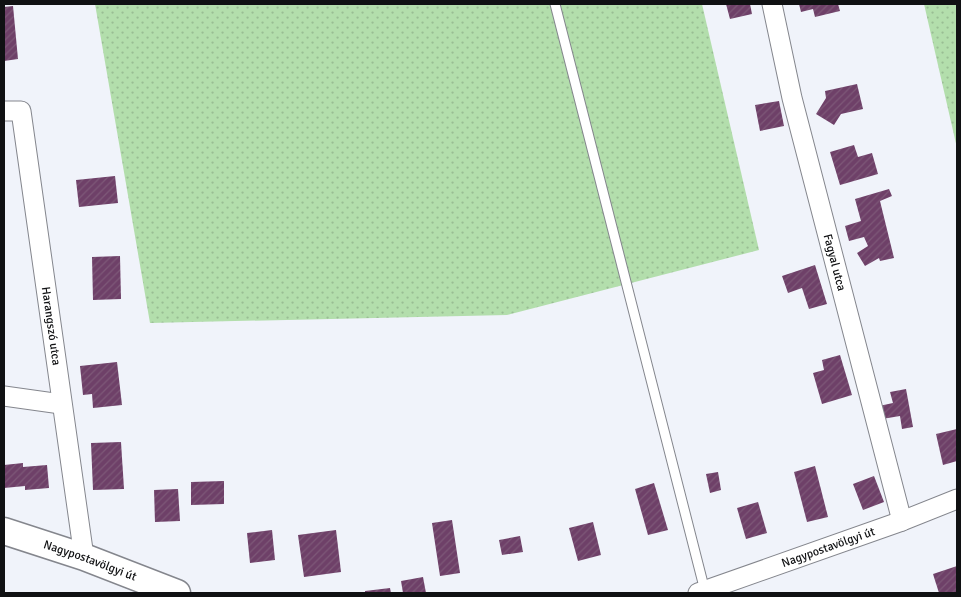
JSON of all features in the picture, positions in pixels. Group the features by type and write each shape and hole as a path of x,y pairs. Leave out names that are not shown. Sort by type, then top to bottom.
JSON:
{"street":[{"name":"Fagyal utca","path":"772,4 795,107 902,520"},
{"name":"Harangszó utca","path":"4,110 21,110 84,557"},
{"path":"4,396 61,404"},
{"name":"Nagypostavölgyi út","path":"702,592 957,499"},
{"name":"Nagypostavölgyi út","path":"4,531 84,557 177,593"}],"lane":[{"path":"555,4 702,592"}],"green space":[{"path":"95,4 702,4 759,250 507,315 150,323"},
{"path":"924,4 957,4 957,148"}],"building":[{"path":"726,4 750,4 752,14 730,19"},
{"path":"799,4 838,4 840,11 815,17 813,9 801,12"},
{"path":"13,6 18,59 4,61 4,7"},
{"path":"857,84 863,109 841,114 834,125 816,114 826,98 825,91"},
{"path":"779,101 784,126 760,131 755,105"},
{"path":"854,145 858,157 872,153 878,174 840,185 830,152"},
{"path":"115,176 118,203 79,207 76,180"},
{"path":"889,189 892,196 880,201 894,258 880,261 879,258 865,266 857,253 868,246 864,237 849,241 845,226 861,221 855,199"},
{"path":"120,256 121,299 93,300 92,257"},
{"path":"815,265 827,304 809,309 802,288 788,293 782,276"},
{"path":"840,355 852,395 822,404 813,373 824,370 822,360"},
{"path":"117,362 122,405 93,408 92,394 83,395 80,366"},
{"path":"906,389 913,427 902,429 900,416 882,419 879,406 893,403 890,392"},
{"path":"957,429 957,461 943,465 936,434"},
{"path":"121,442 124,489 93,490 91,443"},
{"path":"23,463 23,467 47,465 49,488 25,490 25,486 4,488 4,465"},
{"path":"815,466 828,517 807,522 794,472"},
{"path":"718,472 721,490 710,493 706,474"},
{"path":"874,476 884,502 863,510 853,484"},
{"path":"224,481 224,504 191,505 191,482"},
{"path":"654,483 668,530 648,535 635,489"},
{"path":"178,489 180,521 155,522 154,490"},
{"path":"758,502 767,533 746,539 737,508"},
{"path":"452,520 460,573 440,576 432,523"},
{"path":"593,522 601,555 578,561 569,528"},
{"path":"272,530 275,560 250,563 247,533"},
{"path":"336,530 341,572 304,577 298,535"},
{"path":"520,536 523,552 502,555 499,540"},
{"path":"957,566 957,593 939,593 933,574"},
{"path":"423,577 426,593 403,593 401,581"},
{"path":"390,588 391,593 365,593 365,591"}]}
